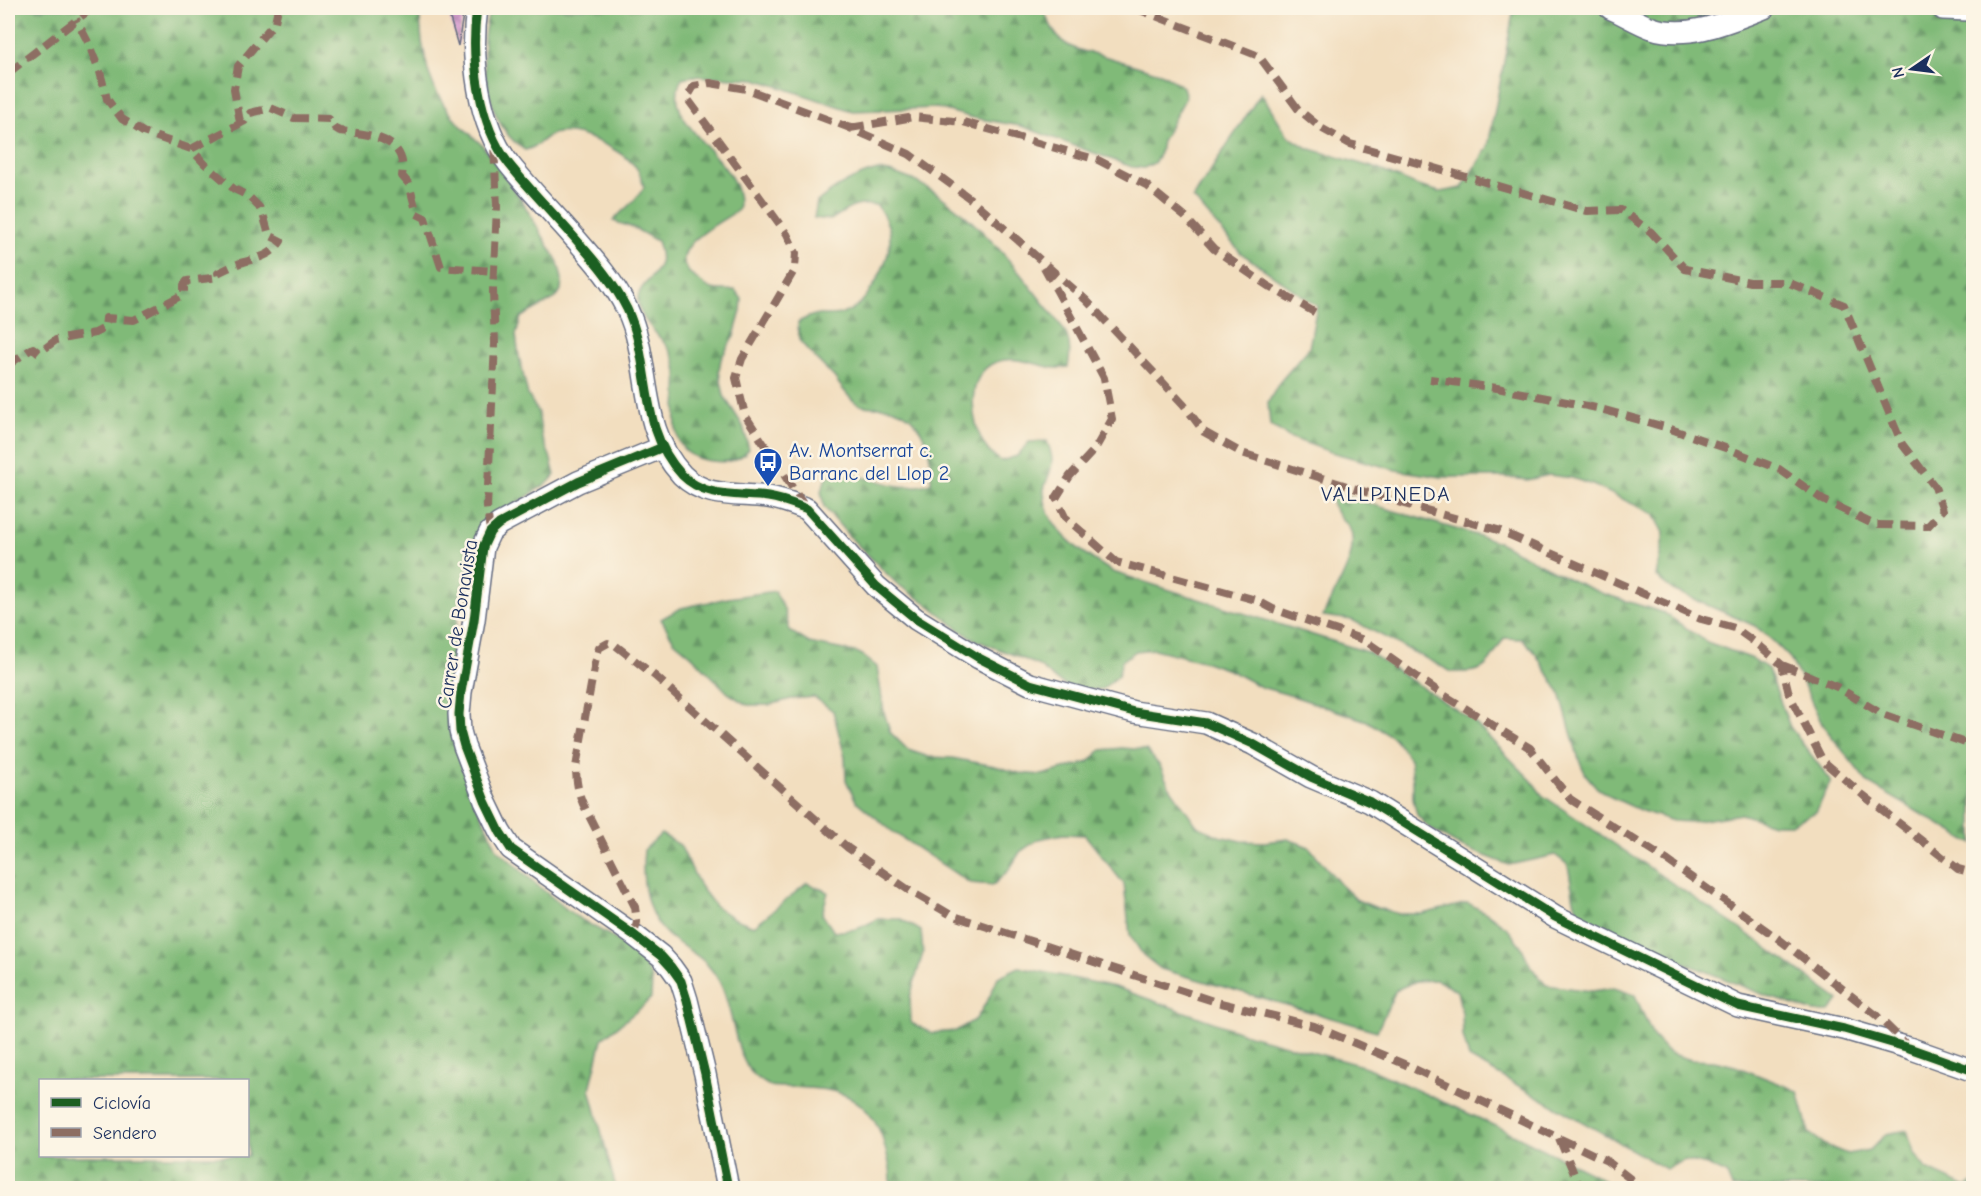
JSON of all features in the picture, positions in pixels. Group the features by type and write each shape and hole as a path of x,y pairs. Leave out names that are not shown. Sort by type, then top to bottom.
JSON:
{"street":[{"path":"477,8 474,55 476,76 480,97 494,136 508,163 609,279 627,309 642,358 648,402 657,437 683,475 697,486 709,492 768,497 791,502 807,509 876,586 916,620 979,658 1030,684 1134,712 1206,723 1253,744 1311,777 1370,802 1555,917 1738,1006 1844,1029 1909,1048 1974,1071"},
{"path":"1610,8 1653,28 1684,33 1724,23 1764,8"},
{"path":"1943,8 1970,10 1974,8"},
{"name":"Carrer de Bonavista","path":"663,447 578,482 499,524 490,532 483,547 474,620 461,692 460,731 485,801 511,849 634,935 661,956 681,981 705,1074 728,1188"}],"green space":[{"path":"8,8 419,8 422,42 428,71 435,89 456,121 482,145 522,201 558,262 562,279 561,290 556,298 521,317 516,335 528,395 538,412 542,438 555,475 549,482 477,530 459,601 448,724 469,788 497,849 575,916 612,937 637,956 645,965 652,980 651,998 602,1039 590,1089 616,1188 8,1188"},
{"path":"490,8 1041,8 1055,33 1063,42 1079,50 1163,74 1183,87 1186,97 1162,141 1160,153 1154,163 1144,168 1132,167 1021,126 974,118 937,108 852,111 756,79 693,76 682,78 677,96 681,113 691,129 730,176 738,192 738,210 697,238 684,256 685,266 704,285 716,290 735,290 742,299 734,336 721,359 719,371 724,396 743,426 749,449 733,460 712,461 693,456 682,447 677,435 677,371 673,356 643,317 638,302 640,291 660,263 657,241 634,228 613,221 644,187 640,173 628,159 619,153 585,137 563,133 553,134 534,147 525,150 513,141 496,116 487,86 484,40"},
{"path":"1514,8 1973,8 1973,844 1868,783 1822,724 1789,657 1773,641 1755,626 1673,590 1656,577 1664,533 1654,514 1595,486 1572,478 1549,475 1527,480 1505,477 1442,477 1396,470 1331,452 1289,437 1270,425 1268,403 1279,383 1309,348 1317,306 1241,253 1193,198 1261,93 1288,136 1307,148 1375,168 1418,186 1440,192 1462,188 1488,147"},
{"path":"878,170 902,176 925,187 948,201 969,219 1008,259 1064,331 1070,348 1068,367 1054,368 1004,360 991,365 982,373 973,397 976,425 981,438 988,451 1001,461 1017,456 1029,442 1047,441 1052,464 1044,490 1045,504 1058,528 1078,549 1113,572 1370,653 1472,720 1532,781 1542,795 1755,939 1839,1000 1830,1012 1814,1012 1767,996 1675,959 1579,915 1568,865 1555,855 1509,865 1462,847 1429,828 1417,815 1413,799 1410,759 1394,738 1367,721 1261,687 1231,671 1206,662 1154,649 1136,651 1122,661 1118,676 1102,689 1085,690 1069,687 1039,666 964,633 925,602 897,584 848,535 824,507 821,491 827,476 836,475 857,476 911,487 931,483 930,460 924,438 919,428 902,412 891,408 862,406 852,399 799,340 798,322 815,315 835,315 847,312 863,300 882,270 889,248 890,234 888,225 877,205 852,207 831,220 814,218 817,202 824,196 838,186"},
{"path":"1347,497 1496,541 1601,593 1664,613 1707,642 1753,659 1768,669 1790,727 1831,781 1816,812 1791,824 1773,824 1741,814 1691,822 1673,821 1642,811 1597,788 1586,775 1579,760 1560,693 1534,651 1522,639 1504,638 1490,661 1480,669 1452,672 1352,620 1323,616 1345,572 1352,548 1349,527 1334,508 1331,499"},
{"path":"775,591 784,609 790,631 809,643 859,653 877,667 884,712 890,732 908,750 929,757 952,758 1019,773 1042,775 1089,762 1101,750 1122,748 1146,750 1160,766 1169,786 1197,826 1219,836 1241,841 1264,842 1288,839 1309,847 1340,884 1357,900 1377,908 1399,914 1422,914 1468,903 1507,928 1521,946 1531,967 1546,985 1592,991 1614,988 1635,995 1653,1036 1669,1053 1691,1060 1714,1061 1735,1066 1798,1091 1809,1133 1827,1146 1847,1154 1870,1150 1886,1134 1907,1130 1914,1152 1926,1169 1966,1187 1973,1183 1973,1188 1732,1188 1727,1174 1707,1165 1685,1160 1666,1169 1469,1058 1463,1036 1462,1013 1457,991 1437,980 1416,981 1396,990 1377,1031 1161,969 1143,955 1130,935 1124,884 1085,835 1063,834 1039,839 1020,852 1009,870 993,885 970,883 893,832 856,801 846,780 845,757 833,711 814,697 791,699 769,705 747,705 728,693 674,641 661,619 681,608"},
{"path":"661,834 680,845 700,886 715,906 733,918 754,926 807,883 828,892 822,914 834,932 857,929 878,919 901,919 921,931 923,953 910,997 911,1023 932,1033 956,1031 976,1019 998,977 1019,967 1115,987 1249,1035 1366,1067 1507,1131 1599,1177 1613,1188 890,1188 890,1166 882,1135 871,1115 860,1104 831,1091 770,1086 754,1075 746,1064 737,1042 724,993 715,974 710,967 662,929 650,909 644,885 644,850"}],"building":[{"path":"447,8 464,8 458,46"}],"marked path":[{"path":"8,73 92,8"},
{"path":"240,122 234,89 238,66 275,22 278,8"},
{"path":"1135,8 1259,56 1298,109 1321,128 1350,144 1587,211 1621,210 1651,232 1685,269 1750,282 1787,282 1844,305 1902,444 1935,487 1943,510 1928,526 1875,525 1823,500 1779,469 1665,427 1597,408 1497,388 1430,379"},
{"path":"8,365 33,348 39,353 56,340 95,333 105,328 106,318 134,320 184,294 184,285 187,281 219,277 218,273 227,268 269,253 281,241 269,235 259,207 248,196 234,189 191,149 143,132 122,119 107,99 100,72 76,19"},
{"path":"805,507 745,415 736,378 742,359 795,269 796,253 787,234 687,98 694,86 710,83 746,89 850,128 909,154 972,200 1086,300 1184,405 1204,432 1242,453 1404,504 1498,530 1701,619 1735,628 1782,665 1789,694 1823,761 1958,869 1974,873"},
{"path":"191,149 245,121 250,113 271,108 294,118 329,119 340,131 374,136 384,140 399,153 402,176 409,184 417,214 425,218 441,267 494,271"},
{"path":"850,128 914,117 963,122 1098,160 1146,185 1185,217 1214,249 1268,286 1316,313"},
{"path":"490,532 487,507 495,344 493,290 497,207 494,145"},
{"path":"1044,267 1104,378 1112,419 1095,449 1070,476 1056,498 1065,517 1116,562 1256,600 1273,609 1364,640 1439,692 1530,748 1570,799 1668,861 1780,940 1876,1015 1905,1043"},
{"path":"634,935 637,922 635,907 583,804 576,777 595,663 599,648 608,643 615,645 655,676 848,848 910,891 951,915 1213,1001 1314,1026 1404,1064 1607,1161 1642,1188"},
{"path":"1782,665 1837,687 1882,714 1974,746"},
{"path":"1559,1138 1580,1188"}],"cycle path":[{"path":"477,8 475,47 479,89 483,110 498,148 524,182 595,262 627,309 635,330 647,395 658,437 668,456 691,483 722,494 773,498 807,509 876,586 916,619 979,658 1030,684 1134,712 1206,723 1253,744 1311,777 1370,802 1555,917 1738,1006 1844,1029 1909,1048 1974,1071"},
{"path":"663,447 578,482 499,524 490,532 483,547 474,620 461,692 460,731 485,801 511,849 634,935 661,956 681,981 705,1074 728,1188"}],"place":[{"name":"Av. Montserrat c. Barranc del Llop 2","path":"768,488"}],"district":[{"name":"VALLPINEDA","path":"1386,494"}]}
